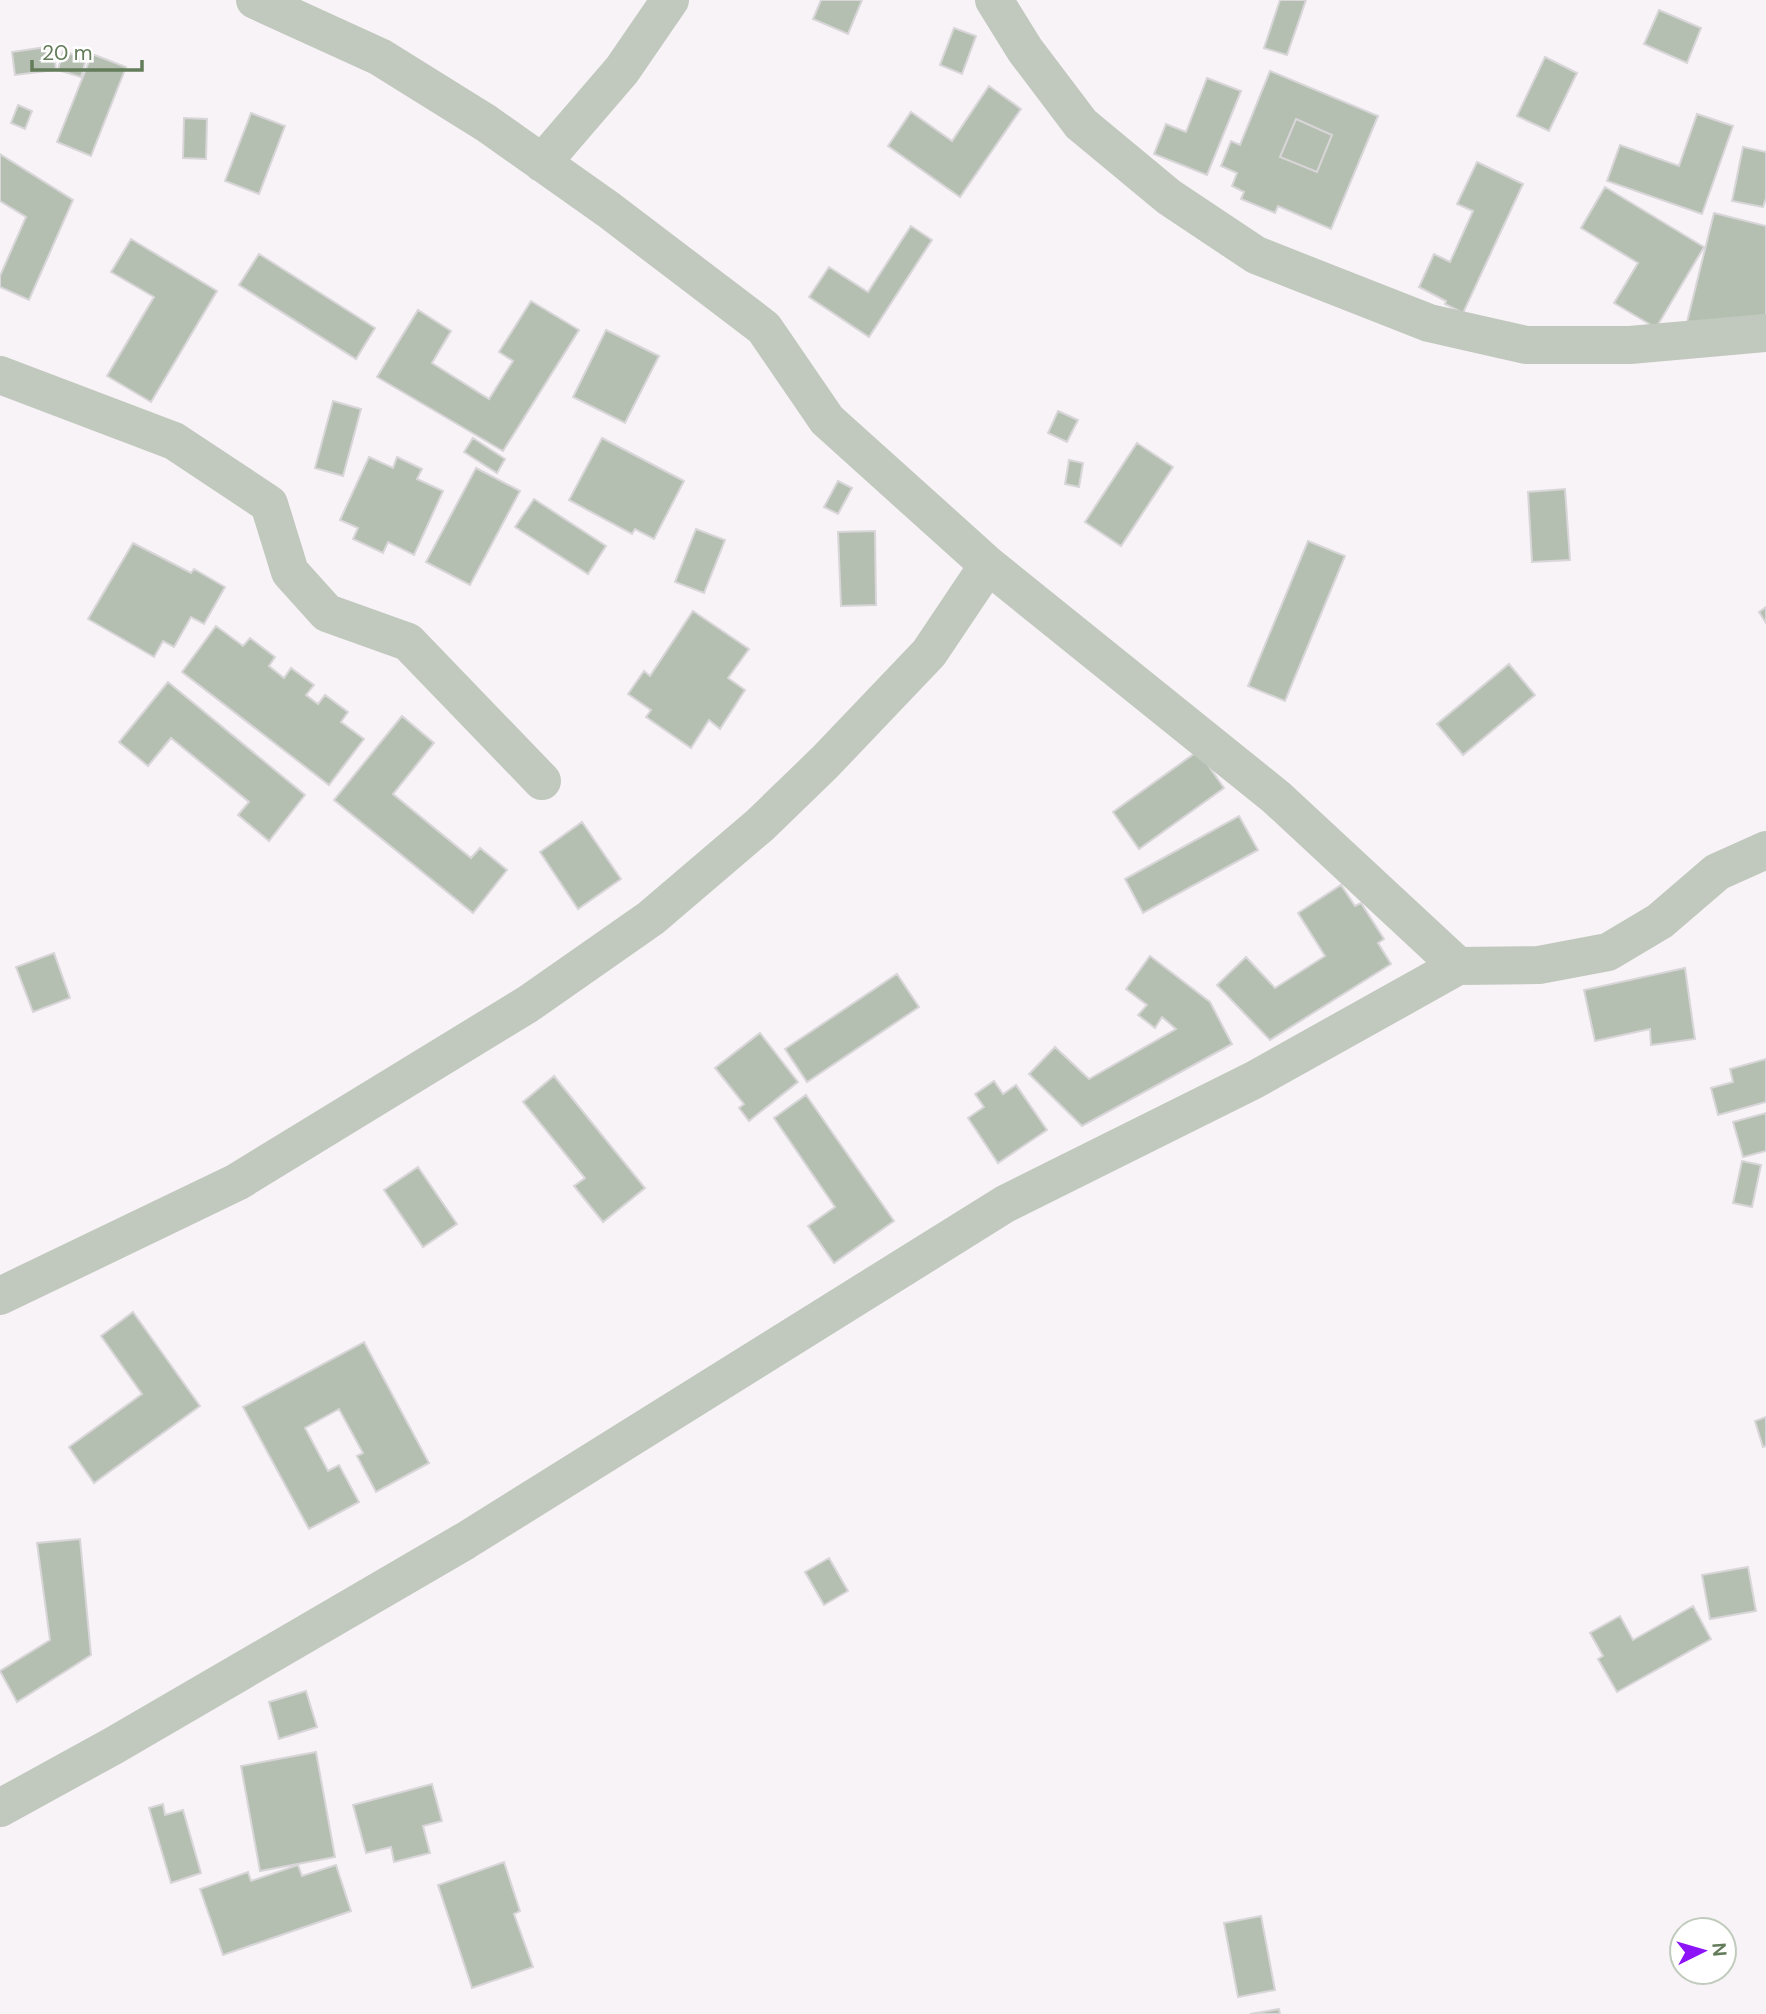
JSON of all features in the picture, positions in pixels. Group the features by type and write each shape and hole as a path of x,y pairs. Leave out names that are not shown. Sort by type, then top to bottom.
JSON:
{"street":[{"path":"255,0 380,57 486,122 609,210 764,328 827,420 988,565 1276,797 1458,965"},
{"path":"542,163 622,70 670,0"},
{"path":"994,0 1026,50 1080,124 1169,197 1256,255 1429,323 1526,345 1630,345 1766,333"},
{"path":"0,375 174,441 270,505 290,572 327,613 408,642 542,781"},
{"path":"0,1296 237,1182 528,1004 651,918 760,825 872,713 929,653 988,565"},
{"path":"0,1808 113,1746 465,1541 1005,1204 1255,1080 1458,965 1539,965 1608,952 1660,921 1717,872 1766,850"}],"building":[{"path":"821,0 862,0 848,34 813,19"},
{"path":"1280,0 1306,0 1287,55 1264,48"},
{"path":"1659,10 1701,28 1687,63 1644,44"},
{"path":"954,28 976,36 962,74 940,65"},
{"path":"53,46 56,70 15,75 12,52"},
{"path":"63,51 86,59 81,77 58,70"},
{"path":"92,54 126,67 91,156 57,142"},
{"path":"1545,57 1577,73 1549,131 1517,116"},
{"path":"1270,71 1378,116 1331,229 1278,206 1275,213 1241,199 1244,192 1232,186 1237,173 1221,166 1231,141 1240,145","holes":["1296,119 1332,135 1317,172 1280,157"]},
{"path":"1207,78 1241,91 1207,175 1154,154 1166,124 1186,132"},
{"path":"989,86 1021,109 960,197 888,146 911,112 952,141"},
{"path":"18,105 32,111 25,129 11,123"},
{"path":"251,113 285,126 259,194 225,181"},
{"path":"1697,114 1733,126 1702,214 1607,181 1620,145 1679,166"},
{"path":"184,118 207,119 206,159 183,158"},
{"path":"1296,119 1332,135 1317,172 1280,157"},
{"path":"1743,147 1766,152 1766,198 1763,207 1732,201"},
{"path":"0,154 73,200 29,300 0,287 0,276 26,217 0,201"},
{"path":"1477,162 1523,184 1463,313 1419,287 1434,254 1450,262 1473,211 1457,204"},
{"path":"1605,187 1704,247 1656,328 1614,303 1638,263 1581,228"},
{"path":"1714,213 1766,226 1766,323 1687,322"},
{"path":"911,226 932,240 869,337 809,297 829,267 868,292"},
{"path":"131,239 217,291 151,402 107,376 154,297 111,272"},
{"path":"259,254 375,328 356,359 239,285"},
{"path":"531,301 579,330 503,451 377,377 418,310 451,331 432,363 489,399 513,361 499,352"},
{"path":"606,330 659,356 625,423 573,397"},
{"path":"333,401 361,409 343,476 315,468"},
{"path":"1058,411 1078,420 1067,442 1048,433"},
{"path":"473,438 505,459 497,473 464,452"},
{"path":"602,438 684,481 654,539 635,529 632,534 569,500"},
{"path":"1137,443 1173,467 1121,546 1085,522"},
{"path":"369,457 393,468 397,457 422,469 417,479 443,491 414,555 388,542 383,553 353,539 358,528 340,520"},
{"path":"1069,460 1083,463 1079,487 1065,484"},
{"path":"476,468 520,491 470,585 426,562"},
{"path":"838,481 852,488 838,514 824,507"},
{"path":"1565,489 1570,560 1532,562 1528,492"},
{"path":"534,499 606,546 588,574 515,527"},
{"path":"696,529 725,540 704,593 675,582"},
{"path":"875,531 876,605 841,606 838,532"},
{"path":"1308,541 1345,556 1285,701 1248,686"},
{"path":"133,543 191,573 194,569 225,587 204,624 191,617 174,647 163,641 154,657 88,619"},
{"path":"1766,607 1766,623 1759,612"},
{"path":"693,611 749,649 728,678 745,690 720,729 709,720 691,748 646,717 651,710 628,694 644,671 650,676"},
{"path":"216,626 243,646 250,638 275,657 269,666 284,678 291,668 314,685 306,695 318,704 325,695 348,712 341,722 364,739 329,785 182,672"},
{"path":"1509,664 1535,695 1463,755 1437,724"},
{"path":"168,682 305,795 269,841 238,815 249,802 171,738 148,766 119,742"},
{"path":"402,716 434,743 393,794 471,858 480,848 507,870 473,913 334,800"},
{"path":"1198,751 1224,788 1139,849 1113,812"},
{"path":"1239,816 1258,850 1143,913 1125,879"},
{"path":"582,822 621,879 578,909 540,852"},
{"path":"1341,885 1355,906 1361,903 1384,939 1378,943 1391,964 1270,1040 1217,985 1246,957 1275,988 1325,956 1298,913"},
{"path":"54,953 70,998 33,1012 16,967"},
{"path":"1150,956 1210,1002 1232,1044 1082,1126 1029,1074 1055,1047 1089,1079 1176,1029 1162,1017 1155,1028 1138,1015 1147,1005 1126,989"},
{"path":"1685,968 1695,1039 1651,1045 1650,1029 1595,1041 1584,990"},
{"path":"897,974 919,1007 807,1082 785,1049"},
{"path":"760,1033 798,1082 749,1121 739,1108 744,1104 715,1068"},
{"path":"1766,1059 1766,1102 1718,1115 1711,1088 1733,1082 1730,1069"},
{"path":"554,1076 645,1188 603,1222 574,1186 585,1178 523,1102"},
{"path":"994,1081 1003,1094 1016,1085 1047,1130 998,1163 968,1118 984,1107 975,1094"},
{"path":"806,1095 894,1221 834,1263 808,1226 835,1207 774,1118"},
{"path":"1766,1113 1766,1151 1743,1157 1733,1122"},
{"path":"1742,1161 1761,1165 1752,1207 1733,1203"},
{"path":"418,1167 457,1224 423,1247 384,1190"},
{"path":"133,1312 200,1406 94,1483 69,1447 142,1394 101,1336"},
{"path":"364,1342 429,1463 376,1492 357,1456 363,1453 339,1409 305,1428 328,1471 339,1465 359,1502 309,1529 243,1407"},
{"path":"1766,1417 1766,1446 1763,1447 1755,1421"},
{"path":"80,1539 91,1655 17,1702 0,1671 50,1640 37,1543"},
{"path":"829,1558 848,1591 824,1605 805,1572"},
{"path":"1748,1567 1756,1611 1710,1619 1702,1575"},
{"path":"1693,1606 1711,1639 1617,1692 1598,1659 1603,1656 1590,1633 1620,1616 1633,1640"},
{"path":"306,1691 317,1727 279,1739 269,1702"},
{"path":"316,1752 335,1857 260,1871 241,1766"},
{"path":"432,1784 442,1821 423,1826 430,1853 394,1862 391,1847 366,1853 353,1805"},
{"path":"163,1804 165,1815 183,1810 201,1873 171,1883 149,1808"},
{"path":"504,1862 520,1911 514,1914 533,1967 472,1988 438,1885"},
{"path":"298,1865 302,1876 336,1865 351,1911 223,1955 200,1889 248,1872 251,1881"},
{"path":"1261,1916 1275,1990 1238,1997 1224,1923"},
{"path":"1279,2009 1280,2014 1250,2014"}]}
